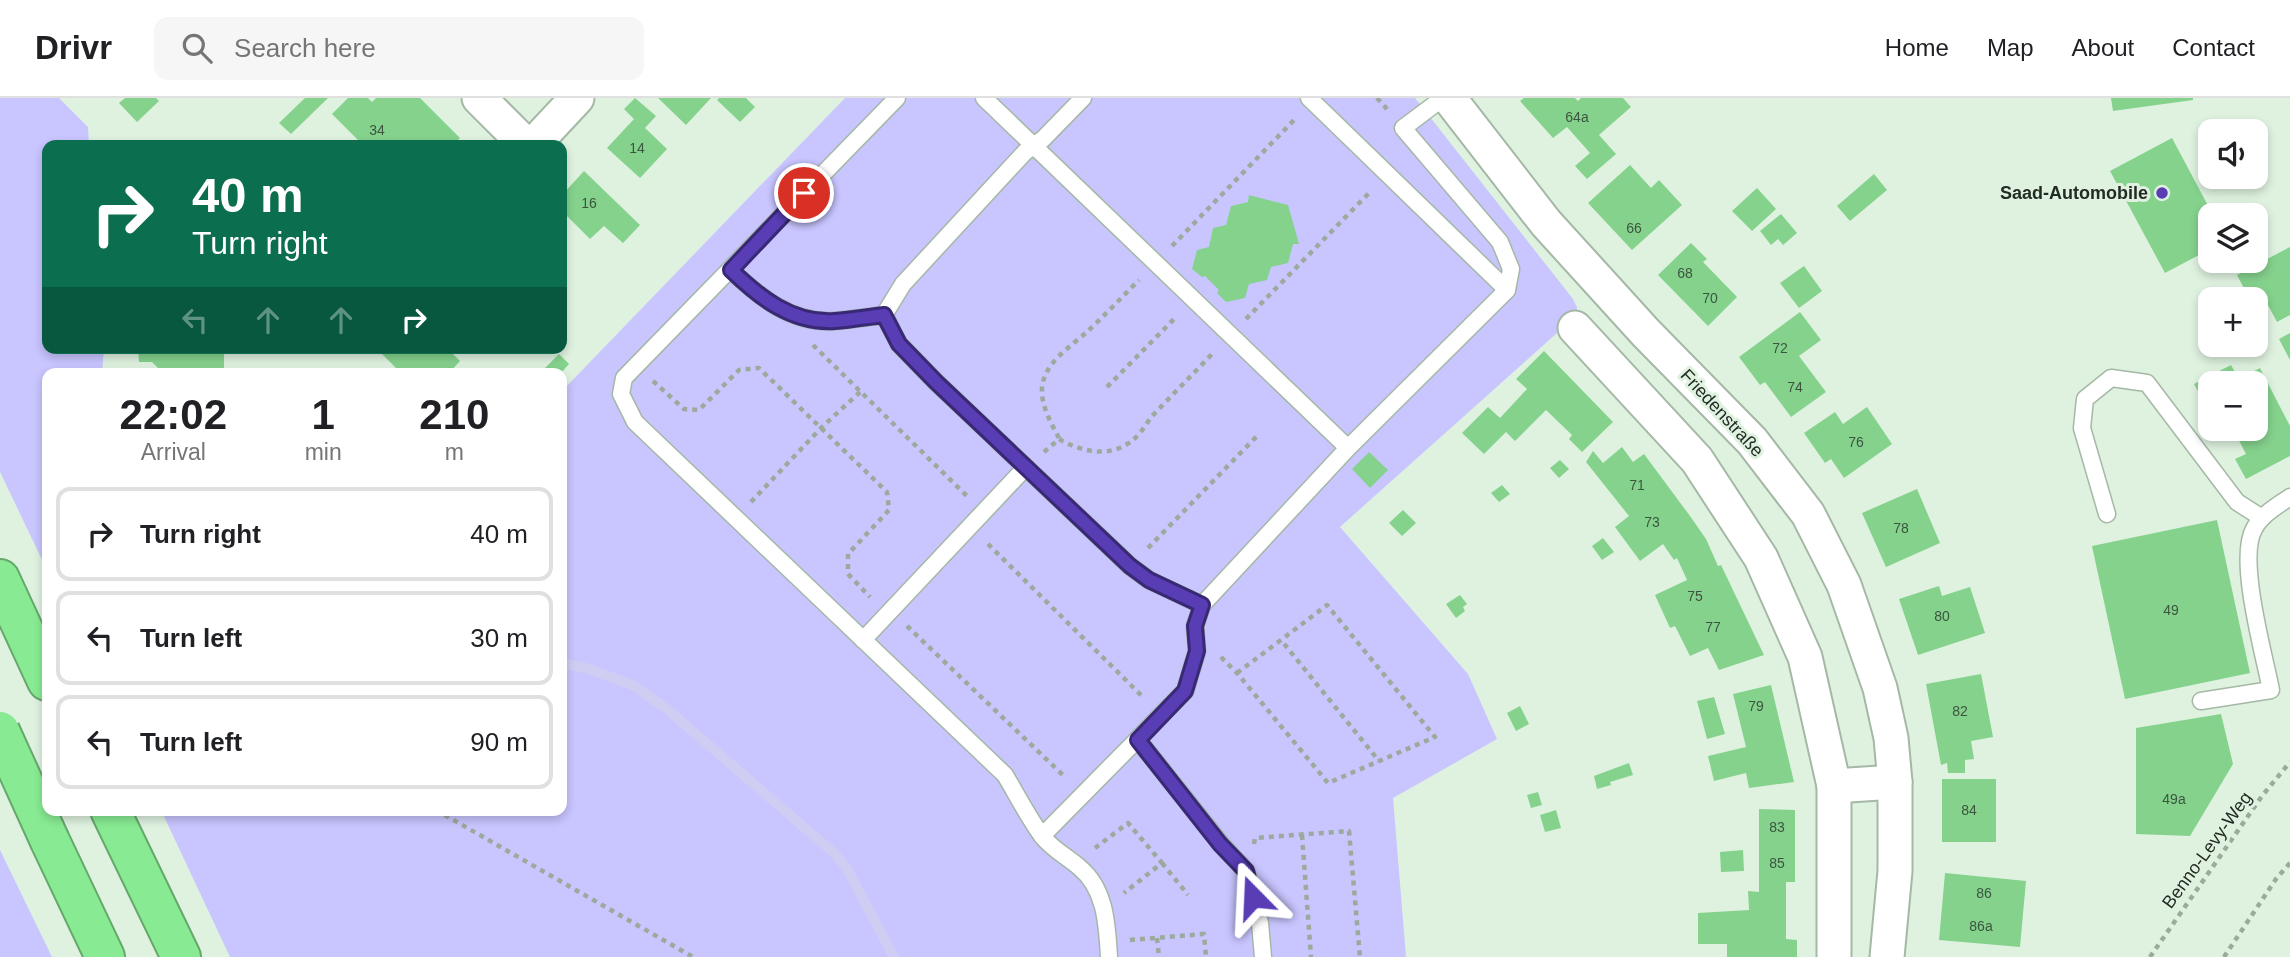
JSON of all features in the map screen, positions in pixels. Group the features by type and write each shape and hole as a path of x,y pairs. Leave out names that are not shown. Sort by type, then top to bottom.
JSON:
{"highway":[{"path":"0,579 42,670"},
{"path":"0,731 105,957"},
{"path":"113,816 181,957"}],"street":[{"path":"479,98 521,140"},
{"path":"538,140 577,98"},
{"name":"Friedenstraße","path":"1450,98 1546,223 1646,333 1752,441 1808,514 1844,585 1880,688 1891,738 1895,782 1895,871 1887,957"},
{"path":"1575,328 1697,460 1761,558 1805,657 1834,786 1834,957"},
{"path":"1834,786 1895,782"}],"lane":[{"path":"897,98 636,366 625,378 621,394 635,422 1005,775 1042,836 1054,850 1081,869 1094,884 1105,909 1109,950"},
{"path":"984,98 1348,448"},
{"path":"884,315 903,284 1025,152 1083,98"},
{"path":"1310,98 1507,290"},
{"path":"1042,836 1185,691 1197,651 1195,626 1202,605 1348,448 1507,290 1511,269 1500,242 1403,128 1443,98"},
{"path":"731,270 775,307 811,319 832,322 884,315"},
{"path":"884,315 899,344 1130,566 1149,580 1202,605"},
{"path":"2107,514 2082,428 2085,399 2111,378 2147,383 2236,502 2262,518"},
{"path":"863,640 1025,468"},
{"path":"2201,701 2270,690 2247,565 2252,531 2262,518 2290,497"},
{"path":"1138,740 1220,844 1246,871 1260,923 1263,957"}],"path":[{"path":"1107,387 1193,299"},
{"path":"811,319 807,340 984,512"},
{"path":"636,366 684,409 699,410 739,370 760,368 822,427 887,492 889,510 848,554 848,574 888,615 908,626 1083,795"},
{"path":"736,518 822,427 860,392"},
{"path":"1130,566 1258,435"},
{"path":"970,527 1162,716"},
{"path":"1197,651 1217,654 1237,673 1328,783 1435,737 1327,604 1237,673"},
{"path":"1281,640 1379,761"},
{"name":"Benno-Levy-Weg","path":"2150,957 2262,796 2290,762"},
{"path":"446,816 693,957"},
{"path":"1081,869 1087,854 1128,822 1188,895"},
{"path":"1246,871 1255,838 1349,831 1360,957"},
{"path":"1302,835 1311,957"},
{"path":"1105,909 1162,863"},
{"path":"2224,957 2276,878 2290,863"},
{"path":"1109,950 1157,938 1204,934 1206,957"},
{"path":"1157,938 1159,957"}],"shaded area":[{"path":"0,98 59,98 88,127 89,140 42,140 42,354 104,354 102,368 42,368 42,560 0,472"},
{"path":"845,98 1415,98 1577,307 1576,316 1340,527 1468,674 1497,739 1393,798 1406,957 230,957 164,816 567,816 567,386"},
{"path":"0,850 52,957 0,957"}],"building":[{"path":"125,98 156,98 159,101 137,122 119,103"},
{"path":"305,98 328,98 291,134 279,123"},
{"path":"348,98 368,98 372,102 376,98 420,98 460,138 358,140 332,114"},
{"path":"635,98 656,116 645,128 667,149 640,178 607,148 634,119 624,109"},
{"path":"658,98 711,98 686,125"},
{"path":"746,98 755,107 740,122 717,100"},
{"path":"1524,98 1575,98 1578,101 1581,98 1623,98 1631,107 1599,135 1616,154 1587,179 1575,166 1590,153 1567,127 1553,138 1520,101"},
{"path":"2111,98 2193,98 2193,100 2113,111"},
{"name":"Saad-Automobile","path":"2172,138 2207,203 2198,203 2198,256 2165,273 2110,171"},
{"path":"1630,165 1651,188 1659,180 1682,205 1632,250 1588,203"},
{"path":"584,171 640,225 623,243 604,226 590,239 567,216 567,190"},
{"path":"1874,174 1887,190 1850,221 1837,206"},
{"path":"1757,188 1776,209 1752,231 1732,211"},
{"path":"1249,195 1288,205 1299,244 1293,244 1288,263 1271,267 1267,280 1249,284 1245,298 1226,302 1205,276 1202,277 1192,269 1197,250 1209,247 1213,228 1226,225 1231,206 1248,202"},
{"path":"1781,214 1797,233 1783,245 1778,239 1771,245 1760,231"},
{"path":"1691,243 1707,259 1703,262 1737,297 1708,326 1658,275"},
{"path":"2290,247 2290,315 2277,322 2268,305 2268,287 2243,287 2237,275 2268,273 2268,259"},
{"path":"1804,266 1822,291 1799,308 1780,283"},
{"path":"1800,312 1821,340 1799,356 1826,392 1791,417 1765,382 1760,385 1739,357"},
{"path":"2290,333 2290,360 2279,339"},
{"path":"1544,351 1613,422 1582,452 1569,439 1572,435 1546,410 1515,441 1506,432 1484,454 1462,433 1488,407 1500,418 1527,389 1516,379"},
{"path":"138,354 224,354 224,368 158,368 152,362 139,362"},
{"path":"382,354 453,354 460,361 454,368 396,368"},
{"path":"559,354 569,364 565,368 545,368"},
{"path":"2231,365 2234,371 2219,371"},
{"path":"2268,383 2290,426 2290,456 2246,479 2235,459 2246,454 2239,441 2268,441"},
{"path":"1867,407 1892,444 1844,478 1831,459 1825,463 1804,433 1835,412 1843,424"},
{"path":"1622,447 1633,462 1644,454 1706,539 1764,655 1719,670 1708,648 1690,656 1675,626 1670,628 1655,595 1687,580 1677,558 1674,560 1663,544 1640,561 1615,527 1629,516 1586,462 1593,451 1603,463"},
{"path":"1369,452 1388,470 1370,488 1352,469"},
{"path":"1560,460 1569,469 1559,478 1550,468"},
{"path":"1502,485 1510,494 1499,502 1491,493"},
{"path":"1917,489 1940,543 1886,567 1862,513"},
{"path":"1403,510 1416,523 1402,536 1389,523"},
{"path":"2217,520 2250,673 2125,699 2092,546"},
{"path":"1603,538 1614,552 1602,560 1592,546"},
{"path":"1939,586 1942,596 1970,587 1985,633 1918,655 1899,599"},
{"path":"1460,595 1467,604 1463,607 1465,611 1456,618 1446,604"},
{"path":"1981,674 1993,737 1971,741 1974,759 1965,760 1965,773 1948,773 1947,763 1941,765 1926,684"},
{"path":"1771,685 1794,782 1749,788 1746,773 1714,781 1708,756 1746,747 1733,694"},
{"path":"1714,697 1725,734 1707,739 1697,701"},
{"path":"1520,706 1529,724 1516,731 1507,713"},
{"path":"2221,714 2233,764 2190,836 2136,834 2136,728"},
{"path":"1629,763 1633,775 1597,789 1594,776"},
{"path":"1942,779 1996,779 1996,842 1942,842"},
{"path":"1538,792 1542,805 1531,808 1527,795"},
{"path":"1759,809 1795,810 1795,882 1786,882 1786,939 1797,940 1797,957 1727,957 1727,944 1698,944 1698,913 1749,910 1748,891 1759,892"},
{"path":"1556,810 1561,828 1545,832 1540,815"},
{"path":"1743,850 1744,871 1721,872 1720,852"},
{"path":"1945,873 2026,881 2020,947 1939,940"}],"waterway":[{"path":"567,664 633,685 668,710 834,853 846,867 894,957"}],"place":[{"name":"Saad-Automobile","path":"2162,193"}],"route":[{"path":"804,193 731,270 775,307 811,319 832,322 884,315 899,344 936,382 1130,566 1149,580 1202,605 1195,626 1197,651 1185,691 1138,740 1220,844 1246,871 1253,897"}]}
